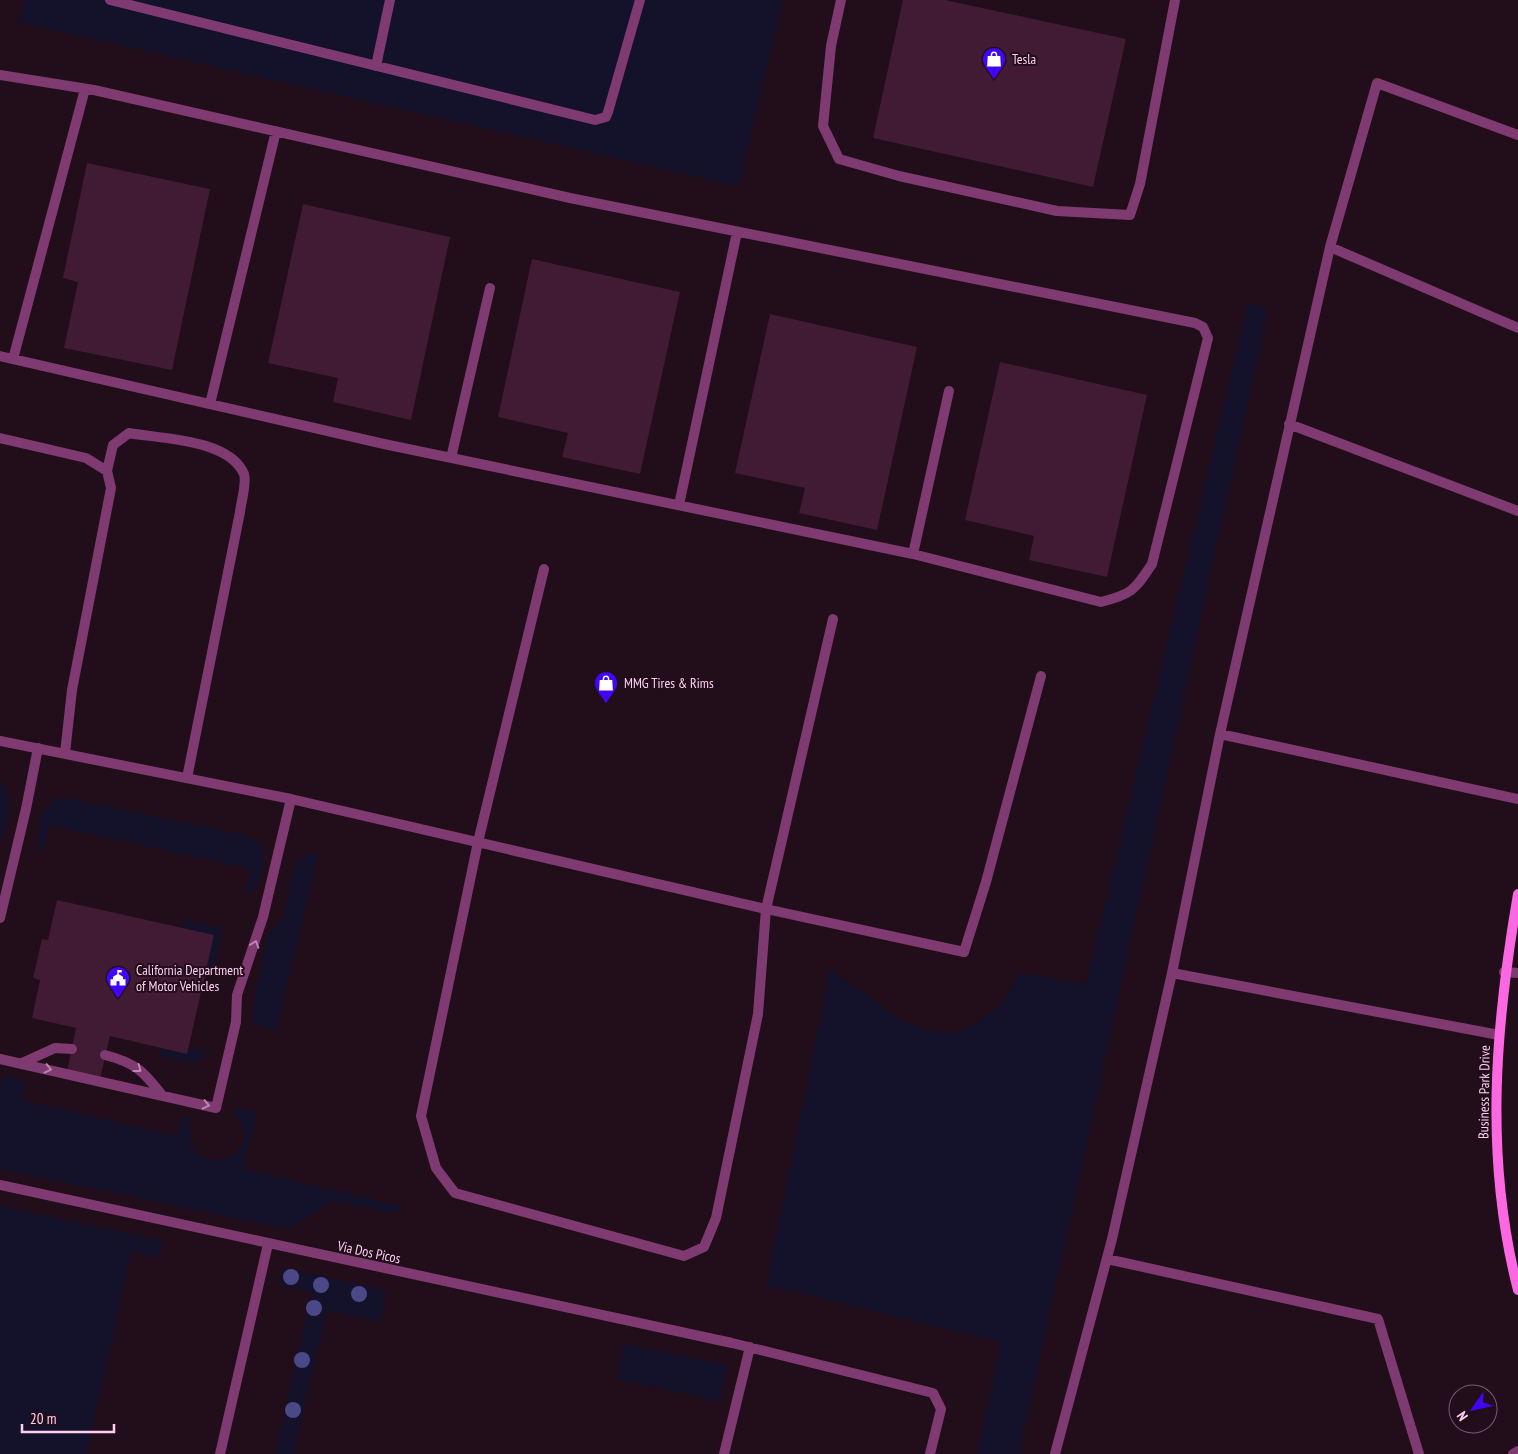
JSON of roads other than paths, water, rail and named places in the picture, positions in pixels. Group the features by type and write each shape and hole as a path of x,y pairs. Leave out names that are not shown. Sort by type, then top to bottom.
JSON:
{"street":[{"path":"110,0 595,120 606,116 608,112 640,0"},
{"path":"376,66 390,0"},
{"path":"842,0 831,46 823,126 839,159 899,176 1058,211 1130,215 1140,184 1173,1"},
{"path":"0,76 85,89 570,198 1185,321 1203,326 1208,338 1152,564 1126,595 1101,602 913,554 451,458 0,356"},
{"path":"1055,1454 1107,1259 1172,973 1220,734 1330,247 1377,83 1518,135"},
{"path":"13,359 85,89"},
{"path":"210,404 276,131"},
{"path":"679,505 737,232"},
{"path":"1330,247 1518,328"},
{"path":"451,458 490,288"},
{"path":"913,554 949,391"},
{"path":"1289,424 1518,511"},
{"path":"65,753 74,680 110,488 107,471 113,444 129,433 211,446 235,460 244,476 240,512 187,778"},
{"path":"0,438 86,458 107,471"},
{"path":"544,569 478,842 421,1116 436,1168 455,1192 684,1256 704,1247 716,1218 758,1014 766,909 833,619"},
{"path":"0,741 291,799 766,909 964,952 986,882 1042,676"},
{"path":"1220,734 1518,799"},
{"path":"0,918 26,809 38,748"},
{"path":"0,1059 216,1108 236,1022 237,995 263,917 291,799"},
{"name":"Business Park Drive","path":"1518,894 1504,972 1499,1035 1496,1160 1512,1266 1518,1290"},
{"path":"1504,972 1518,972"},
{"path":"1172,973 1499,1035"},
{"path":"22,1063 55,1048 72,1049"},
{"path":"105,1055 126,1061 139,1068 162,1095"},
{"name":"Via Dos Picos","path":"0,1185 750,1347 934,1393 941,1408 930,1454"},
{"path":"220,1454 268,1244"},
{"path":"1107,1259 1378,1319 1419,1454"},
{"path":"724,1454 750,1347"},
{"path":"1513,1454 1518,1451"}],"place":[{"name":"Tesla","path":"994,80"},
{"name":"MMG Tires & Rims","path":"606,704"},
{"name":"California Department of Motor Vehicles","path":"118,999"}]}
